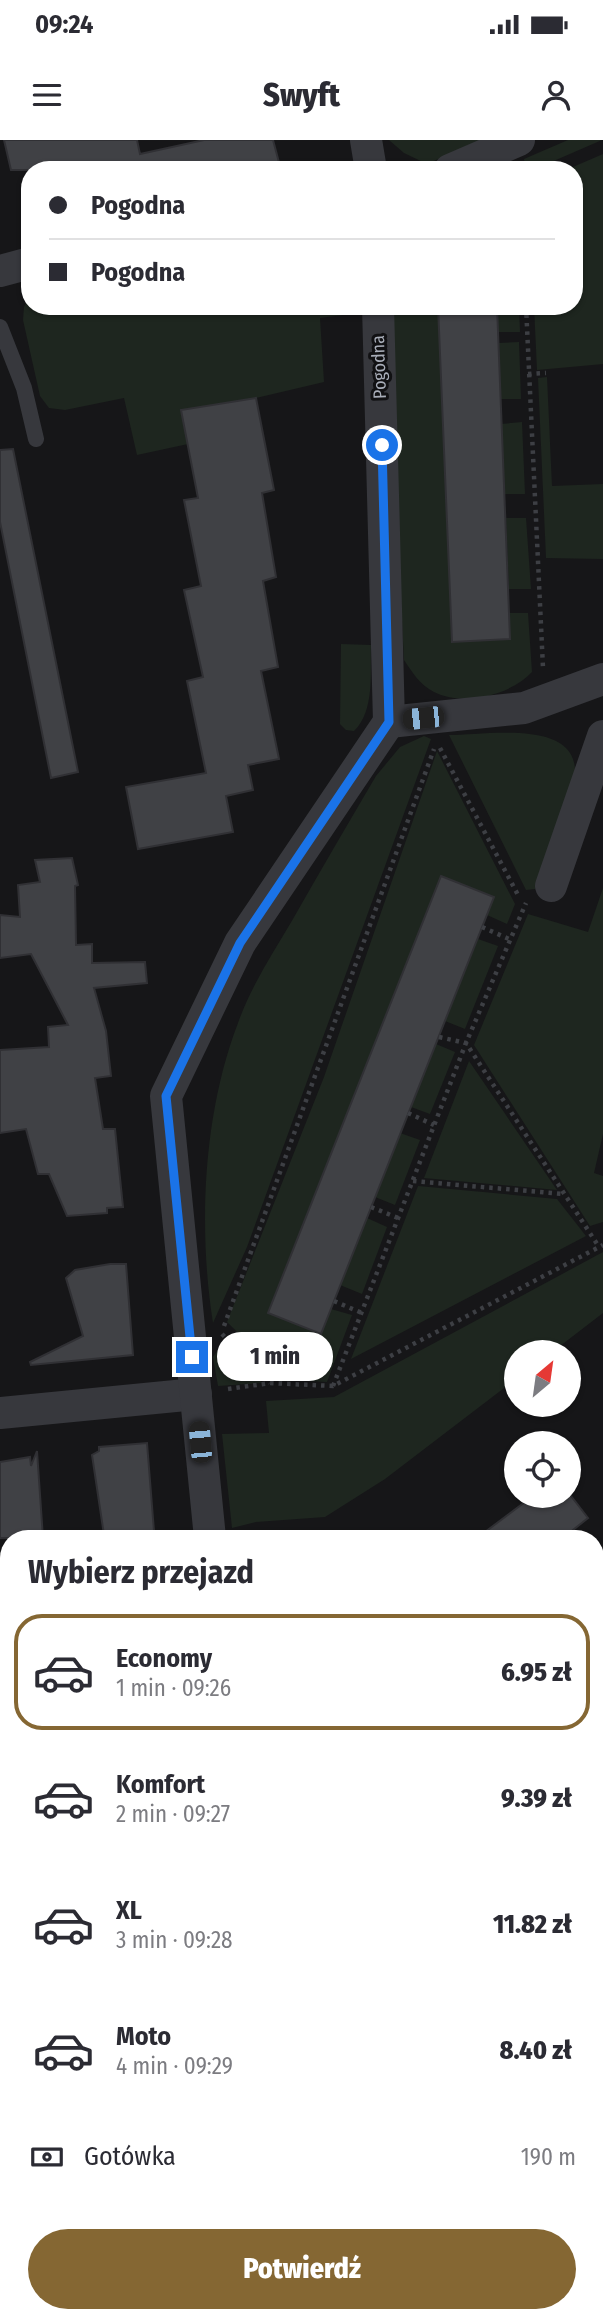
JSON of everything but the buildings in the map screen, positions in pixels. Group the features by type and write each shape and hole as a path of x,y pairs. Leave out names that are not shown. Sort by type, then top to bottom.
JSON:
{"street":[{"path":"366,140 370,161"},
{"path":"471,161 519,140"},
{"path":"0,271 21,265"},
{"name":"Pogodna","path":"378,315 389,722"},
{"path":"209,1530 166,1096 240,943 389,722 524,708 603,680"},
{"path":"551,886 603,736"},
{"path":"0,1413 196,1394"}],"lane":[{"path":"0,327 24,388 36,439"}],"path":[{"path":"526,315 544,700"},
{"path":"528,374 546,373"},
{"path":"270,1383 221,1333 437,742 523,905"},
{"path":"333,1386 466,1043 523,905 551,886"},
{"path":"482,927 509,939"},
{"path":"196,1394 270,1383 333,1386 601,1246 466,1043 439,1037"},
{"path":"408,1113 434,1125"},
{"path":"413,1181 564,1194"},
{"path":"371,1207 398,1218"},
{"path":"334,1301 362,1312"}],"shaded area":[{"path":"389,140 481,140 434,161 421,161 404,153"},
{"path":"568,140 602,140 554,161 524,159"},
{"path":"603,154 603,364 537,370 534,315 583,315 583,163"},
{"path":"23,315 343,315 320,318 324,382 256,398 188,444 137,455 124,398 65,410 49,408 40,396"},
{"path":"386,315 438,315 452,642 510,639 509,613 528,613 532,672 512,687 499,692 459,698 429,689 413,674 404,660"},
{"path":"497,315 519,315 520,332 498,332"},
{"path":"519,342 521,399 500,399 499,343"},
{"path":"547,377 552,486 603,484 603,559 546,558 538,378"},
{"path":"522,422 525,494 504,494 501,424"},
{"path":"506,518 526,518 531,589 509,589"},
{"path":"341,644 371,645 368,702 361,722 354,731 346,730 340,724"},
{"path":"505,733 545,737 560,743 571,755 575,771 535,889 526,890 449,735"},
{"path":"424,736 431,739 247,1247 213,1323 206,1249 207,1172 217,1095 238,1023 263,970 376,776 400,747"},
{"path":"437,751 515,904 507,924 487,915 494,897 441,876 268,1312 331,1309 352,1315 327,1382 286,1380 227,1322 324,1077"},
{"path":"603,888 603,1134 594,1173 603,1176 603,1222 590,1226 474,1045 528,914 588,932"},
{"path":"478,939 498,946 465,1029 445,1021"},
{"path":"436,1044 455,1052 430,1114 411,1107"},
{"path":"469,1061 557,1190 424,1178"},
{"path":"400,1133 420,1140 395,1205 375,1197"},
{"path":"418,1186 557,1199 586,1236 351,1359"},
{"path":"367,1218 387,1227 362,1294 340,1285"},
{"path":"603,1252 603,1313 568,1340 504,1340 504,1388 385,1479 325,1517 256,1522 232,1528 222,1434 269,1433 266,1401 334,1397"},
{"path":"227,1346 262,1383 218,1386 213,1357 220,1347"}],"route":[{"path":"192,1357 166,1096 240,943 389,722 382,445"}]}
